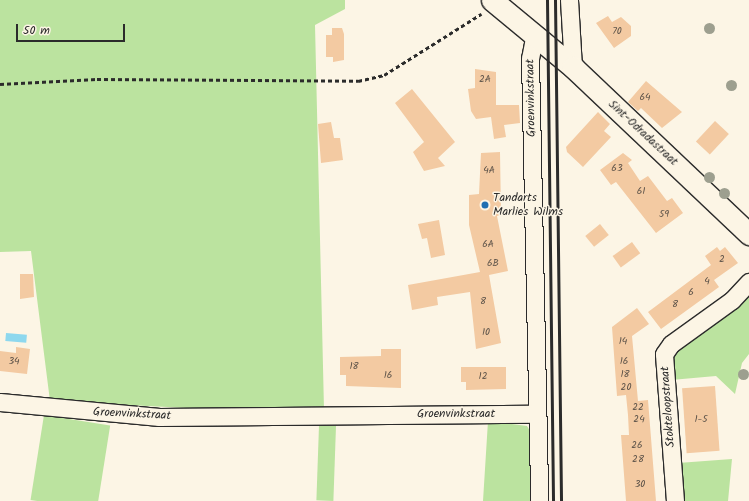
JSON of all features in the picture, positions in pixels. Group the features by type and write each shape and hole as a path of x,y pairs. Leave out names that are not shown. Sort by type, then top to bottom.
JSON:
{"street":[{"path":"569,0 573,67"},
{"name":"Sint-Odradastraat","path":"493,2 534,38 573,67 749,234"},
{"name":"Groenvinkstraat","path":"0,402 159,417 536,414 530,58 534,38"},
{"name":"Stokteloopstraat","path":"675,501 664,354 671,344 732,300 749,282"},
{"path":"536,414 539,501"}],"path":[{"path":"0,84 97,79 358,81 384,75 493,2"}],"green space":[{"path":"0,0 345,0 345,9 315,25 324,409 187,408 50,401 31,251 0,252"},
{"path":"749,290 749,354 742,363 735,394 716,376 671,380 669,358 675,349"},
{"path":"44,415 110,425 98,501 31,500"},
{"path":"488,421 527,426 533,436 534,501 483,501"},
{"path":"319,425 336,426 333,501 316,500"},
{"path":"732,459 728,501 681,501 678,463"}],"water":[{"path":"6,333 27,335 26,343 5,341"}],"building":[{"path":"608,16 612,22 621,17 631,26 631,36 614,48 596,23"},
{"path":"332,28 342,28 344,34 344,60 333,62 333,57 326,57 326,35 332,35"},
{"path":"475,69 496,72 496,105 519,105 520,123 504,125 506,137 494,139 491,117 476,119 471,111 468,89 475,88"},
{"path":"646,81 682,112 662,128 641,108 638,111 628,102"},
{"path":"412,89 455,142 438,158 445,166 424,171 413,152 424,142 395,103"},
{"path":"598,112 610,124 604,131 611,137 583,167 567,152 566,147"},
{"path":"715,121 729,134 710,154 696,141"},
{"path":"331,122 334,138 340,138 343,160 321,163 318,124"},
{"path":"500,152 501,215 497,216 508,271 489,275 501,343 476,349 470,292 437,297 438,305 412,310 408,285 480,272 469,225 469,195 479,194 481,153"},
{"path":"623,153 632,160 628,163 640,181 648,176 667,201 672,198 683,213 656,233 616,182 611,185 600,170"},
{"path":"439,220 445,255 431,258 427,238 422,239 418,224"},
{"path":"600,224 609,235 594,247 585,236"},
{"path":"632,242 640,253 621,267 613,256"},
{"path":"717,247 720,251 725,247 738,263 714,280 719,287 661,329 648,312 711,265 705,256"},
{"path":"20,274 33,274 34,297 20,299"},
{"path":"637,308 649,324 632,336 638,401 648,400 656,501 626,501 621,435 629,435 628,415 626,395 617,396 612,327"},
{"path":"16,347 30,349 27,374 0,371 0,351 16,353"},
{"path":"381,349 401,349 401,388 346,386 346,375 340,375 340,357 381,356"},
{"path":"461,367 506,367 506,389 466,390 466,382 461,382"},
{"path":"715,386 720,451 687,453 682,388"}],"railway":[{"path":"547,0 553,501"},
{"path":"555,0 561,501"}],"place":[{"name":"Tandarts Marlies Wilms","path":"485,205"}]}
